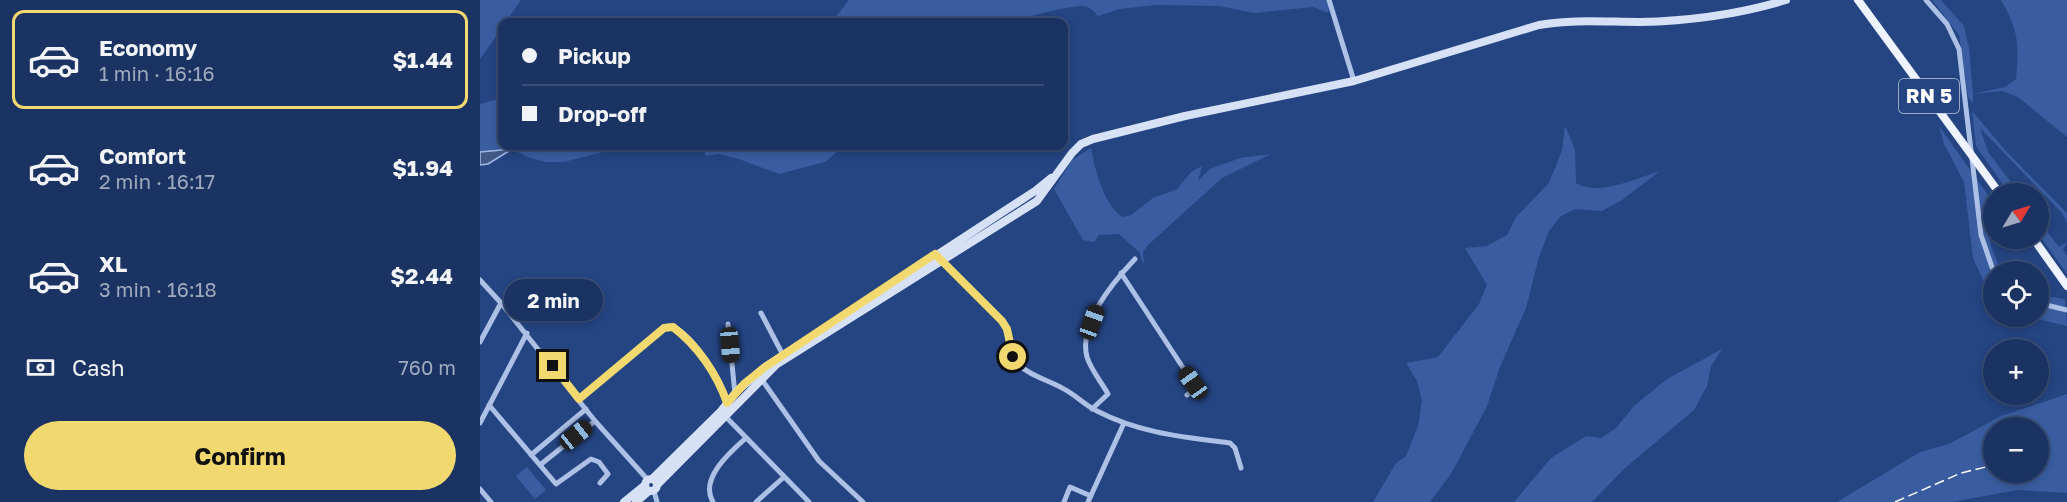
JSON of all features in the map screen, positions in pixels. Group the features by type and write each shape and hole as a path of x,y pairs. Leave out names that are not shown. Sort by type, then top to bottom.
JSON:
{"main road":[{"name":"RN 5","path":"1858,0 1992,183"},
{"path":"2041,249 2067,286"}],"street":[{"path":"1329,0 1354,81"},
{"path":"723,414 727,403 735,394 759,376 1037,201 1054,175 1081,144 1093,139 1185,116 1354,81 1539,25 1568,21 1684,19 1755,8 1786,0"},
{"path":"1926,0 1947,24 1959,50 1981,235 1990,261"},
{"path":"636,502 759,376 783,355 935,254 1027,197 1054,175"},
{"path":"947,247 953,256"},
{"path":"935,254 1002,321 1017,363 1029,372 1073,394 1092,409 1124,423 1161,435 1230,443 1235,448 1241,468"},
{"path":"1092,409 1108,394 1088,361 1086,350 1088,334 1102,298 1135,259"},
{"path":"1121,273 1193,383 1193,390 1187,395"},
{"path":"480,280 527,333 595,421 651,485 657,502"},
{"path":"480,342 501,303"},
{"path":"2049,306 2067,310"},
{"path":"761,313 783,355"},
{"path":"728,324 735,394"},
{"path":"579,399 668,326 673,327 691,341 715,375 727,403"},
{"path":"480,423 527,333"},
{"path":"759,376 819,461 863,502"},
{"path":"489,405 556,484 587,460 595,459 608,474 600,483"},
{"path":"531,455 586,409"},
{"path":"723,414 809,502"},
{"path":"540,465 595,421"},
{"path":"1064,502 1070,488 1090,499 1124,423"},
{"path":"713,502 709,488 718,468 724,458 746,438"},
{"path":"756,502 784,477"},
{"path":"624,502 651,485"},
{"path":"480,489 491,502"}],"shaded area":[{"path":"480,0 521,0 509,18 498,18 498,34 480,59"},
{"path":"849,0 1332,0 1328,13 1313,7 1254,13 1219,6 1156,5 1120,9 1098,16 1088,7 1083,6 1025,18 835,18"},
{"path":"1932,0 1941,0 1964,26 1969,48 1973,104 1968,97 1959,35"},
{"path":"2001,0 2067,0 2067,137 2018,97 2002,91 1973,94 2005,87 2016,79 2016,38 2011,20"},
{"path":"498,99 498,150 501,150 480,152 480,104"},
{"path":"1972,111 2037,183 2033,183 1980,128 1988,152 2011,183 2002,183 1976,146"},
{"path":"1565,126 1575,149 1576,183 1585,187 1606,187 1660,171 1622,200 1602,211 1575,209 1561,216 1549,231 1539,257 1526,308 1500,367 1487,406 1451,474 1430,502 1373,502 1396,463 1406,456 1418,426 1422,401 1417,381 1406,363 1438,357 1479,304 1487,285 1465,248 1487,246 1507,235 1516,217 1549,183 1562,150"},
{"path":"1939,126 1983,188 1983,249 1993,249 1998,261 1983,261 1983,280 1973,258 1964,182 1944,144"},
{"path":"1091,148 1105,194 1115,211 1122,217 1131,215 1153,198 1177,189 1191,172 1202,166 1198,181 1210,169 1240,158 1271,154 1222,178 1148,245 1143,252 1144,265 1139,252 1119,234 1099,235 1094,242 1083,240 1054,189 1072,160"},
{"path":"510,150 488,164 480,165 480,152"},
{"path":"514,150 610,150 564,162 546,162 527,157"},
{"path":"704,150 839,150 825,162 779,174 739,159 718,154 706,156"},
{"path":"2049,195 2067,213 2067,223 2062,213 2049,200"},
{"path":"2049,234 2059,247 2067,242 2063,250 2067,256 2067,274 2049,249"},
{"path":"2049,297 2065,299 2067,326 2049,322"},
{"path":"1722,349 1711,366 1707,386 1694,410 1624,469 1592,502 1514,502 1551,458 1586,436 1601,438 1616,428 1634,406 1667,379"},
{"path":"2067,394 2067,493 2017,490 1952,502 1837,502 1920,452 1949,444 1983,426 1983,483 2049,483 2049,417 1999,417 2034,405 2049,405 2049,400"},
{"path":"527,467 546,490 535,499 516,476"}],"railway":[{"path":"1895,502 1961,473 1983,468"}],"route":[{"path":"553,366 579,399 664,328 673,327 691,341 722,387 727,403 745,383 765,367 935,254 1002,321 1010,337 1013,357"}]}
